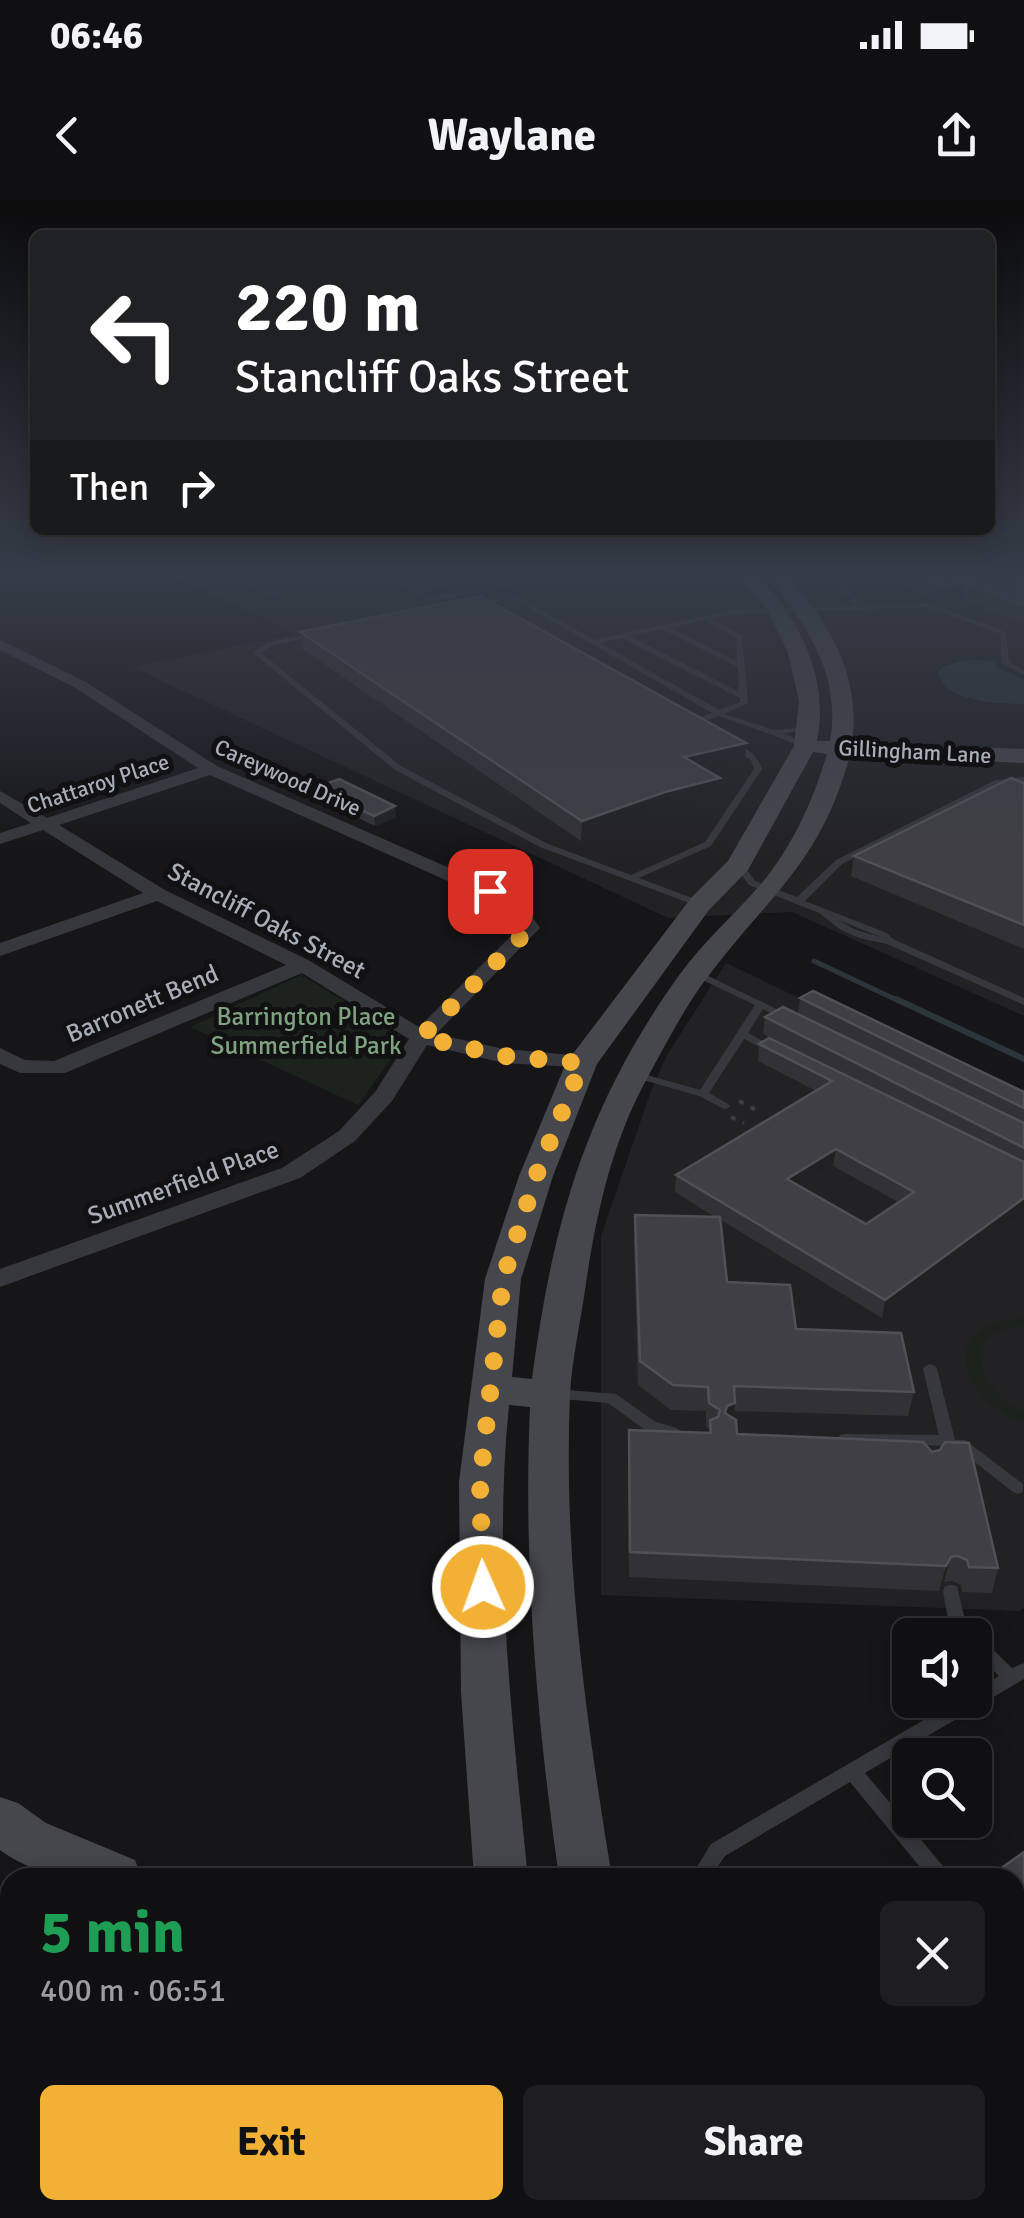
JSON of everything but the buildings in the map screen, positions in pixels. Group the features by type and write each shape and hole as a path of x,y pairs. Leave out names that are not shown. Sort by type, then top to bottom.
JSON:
{"main road":[{"path":"500,1868 486,1692 480,1482 503,1279 536,1176 582,1063 700,904 740,865 808,737 808,688 800,667"},
{"path":"584,1868 566,1758 550,1569 550,1394 572,1252 594,1164 632,1074 696,973 768,891 810,827 842,740 840,692 834,667"},
{"name":"Gillingham Lane","path":"808,737 1024,756"},
{"name":"Gillingham Lane","path":"842,740 1024,744"},
{"path":"654,964 696,973"},
{"path":"582,1063 632,1074"},
{"path":"490,1390 550,1394"},
{"path":"0,1820 28,1840 93,1868"}],"street":[{"name":"Careywood Drive","path":"46,667 80,684 211,769 490,891"},
{"name":"Chattaroy Place","path":"0,839 211,769"},
{"name":"Stancliff Oaks Street","path":"0,796 158,894 303,965 421,1037 504,1056 582,1063"},
{"name":"Summerfield Place","path":"0,1278 291,1173 347,1136 384,1096 421,1037 530,928 513,903 490,891"},
{"path":"0,950 158,894"},
{"name":"Barronett Bend","path":"0,1055 20,1066 56,1068 303,965"}],"lane":[{"path":"274,667 398,768 543,844 700,904"},
{"path":"637,667 722,715 773,732 808,737"},
{"path":"685,667 742,696"},
{"path":"708,731 696,722 722,715 744,703 742,667"},
{"path":"773,732 808,737"},
{"path":"632,878 708,844 758,768 755,759 720,736"},
{"path":"798,902 839,862 1000,782 1024,780"},
{"path":"740,865 752,883 768,891 823,912 831,921 864,936 888,941 1024,1002"},
{"path":"696,973 796,1022"},
{"path":"703,1094 761,1004"},
{"path":"742,1034 777,1052"},
{"path":"632,1074 730,1103"},
{"path":"930,1369 948,1441"},
{"path":"550,1394 612,1398 666,1433 693,1435"},
{"path":"828,1438 924,1447 948,1441 963,1445 1018,1488"},
{"path":"951,1591 956,1618"},
{"path":"992,1655 1018,1674 992,1689"},
{"path":"706,1868 718,1850 943,1718"},
{"path":"852,1771 933,1868"}],"path":[{"path":"730,1103 762,1113"}],"shaded area":[{"path":"132,667 1024,667 1024,1016 792,912 668,918"},
{"path":"943,667 996,667 1024,680 1024,704 961,695 942,682 938,672"},
{"path":"726,963 1024,1105 1024,1608 1019,1611 601,1595 601,1236 667,1055"}],"green space":[{"name":"Barrington Place Summerfield Park","path":"301,975 401,1036 397,1050 358,1105 190,1027"},
{"path":"1024,1318 1024,1326 1003,1329 989,1337 980,1362 994,1390 1024,1412 1024,1424 984,1397 966,1364 967,1347 977,1333 995,1323"}],"waterway":[{"path":"814,961 901,1002"},
{"path":"896,999 1024,1059"}],"route":[{"path":"483,1587 480,1482 503,1279 536,1176 582,1063 504,1056 421,1037 530,928 513,903 490,891"}]}
